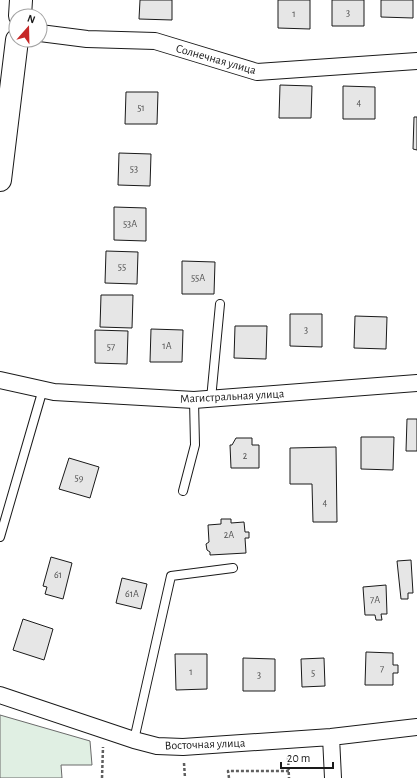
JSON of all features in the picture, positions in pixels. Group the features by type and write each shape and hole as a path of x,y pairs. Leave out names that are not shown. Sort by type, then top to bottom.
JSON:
{"street":[{"name":"Солнечная улица","path":"48,34 87,39 155,41 257,72 417,61"},
{"path":"0,180 16,48"},
{"name":"Магистральная улица","path":"0,380 54,392 194,400 417,383"},
{"name":"Восточная улица","path":"0,694 134,740 157,746 183,747 331,737 417,727"},
{"path":"331,737 333,778"}],"lane":[{"path":"210,399 220,304"},
{"path":"0,537 42,389"},
{"path":"183,491 195,445 194,400"},
{"path":"134,740 171,576 233,568"}],"path":[{"path":"102,778 104,730"},
{"path":"287,739 289,778"},
{"path":"228,778 228,771 289,771"}],"green space":[{"path":"0,715 90,741 92,765 61,765 62,778 0,778"}],"building":[{"path":"140,0 172,0 172,20 139,19"},
{"path":"278,0 310,0 310,29 278,28"},
{"path":"332,0 364,0 364,26 332,26"},
{"path":"381,0 413,0 413,18 381,17"},
{"path":"280,85 312,86 311,118 279,118"},
{"path":"343,86 375,87 375,119 343,119"},
{"path":"126,92 158,92 157,124 125,124"},
{"path":"414,117 417,117 417,150 413,149"},
{"path":"119,153 151,154 150,186 118,185"},
{"path":"114,207 146,208 146,241 114,240"},
{"path":"106,251 138,252 137,284 105,283"},
{"path":"182,261 215,262 214,294 182,294"},
{"path":"101,295 133,295 132,328 100,327"},
{"path":"290,314 322,314 322,347 290,346"},
{"path":"355,316 387,317 386,349 354,348"},
{"path":"235,326 267,326 266,359 234,358"},
{"path":"151,329 183,330 182,362 150,362"},
{"path":"95,330 128,331 127,364 95,363"},
{"path":"407,419 417,419 417,451 406,451"},
{"path":"361,437 394,437 393,470 361,469"},
{"path":"236,438 252,438 252,445 259,445 259,468 231,468 230,445 232,445"},
{"path":"336,447 337,522 313,522 312,484 290,484 290,448"},
{"path":"69,458 99,467 90,498 59,489"},
{"path":"221,519 231,519 231,523 244,522 245,532 249,532 249,538 245,538 246,553 210,555 206,544 209,542 208,525 221,524"},
{"path":"51,557 72,563 63,599 45,594 47,587 43,586"},
{"path":"411,560 413,593 408,593 408,599 401,599 397,561"},
{"path":"122,578 147,584 141,609 116,603"},
{"path":"386,585 387,614 381,614 382,620 376,620 375,615 365,615 363,587"},
{"path":"23,619 53,629 44,660 13,650"},
{"path":"366,652 393,653 393,665 398,665 398,673 393,673 393,685 365,685"},
{"path":"175,654 207,654 207,689 176,690"},
{"path":"243,658 275,659 275,691 243,691"},
{"path":"324,658 325,686 302,687 301,659"}]}
